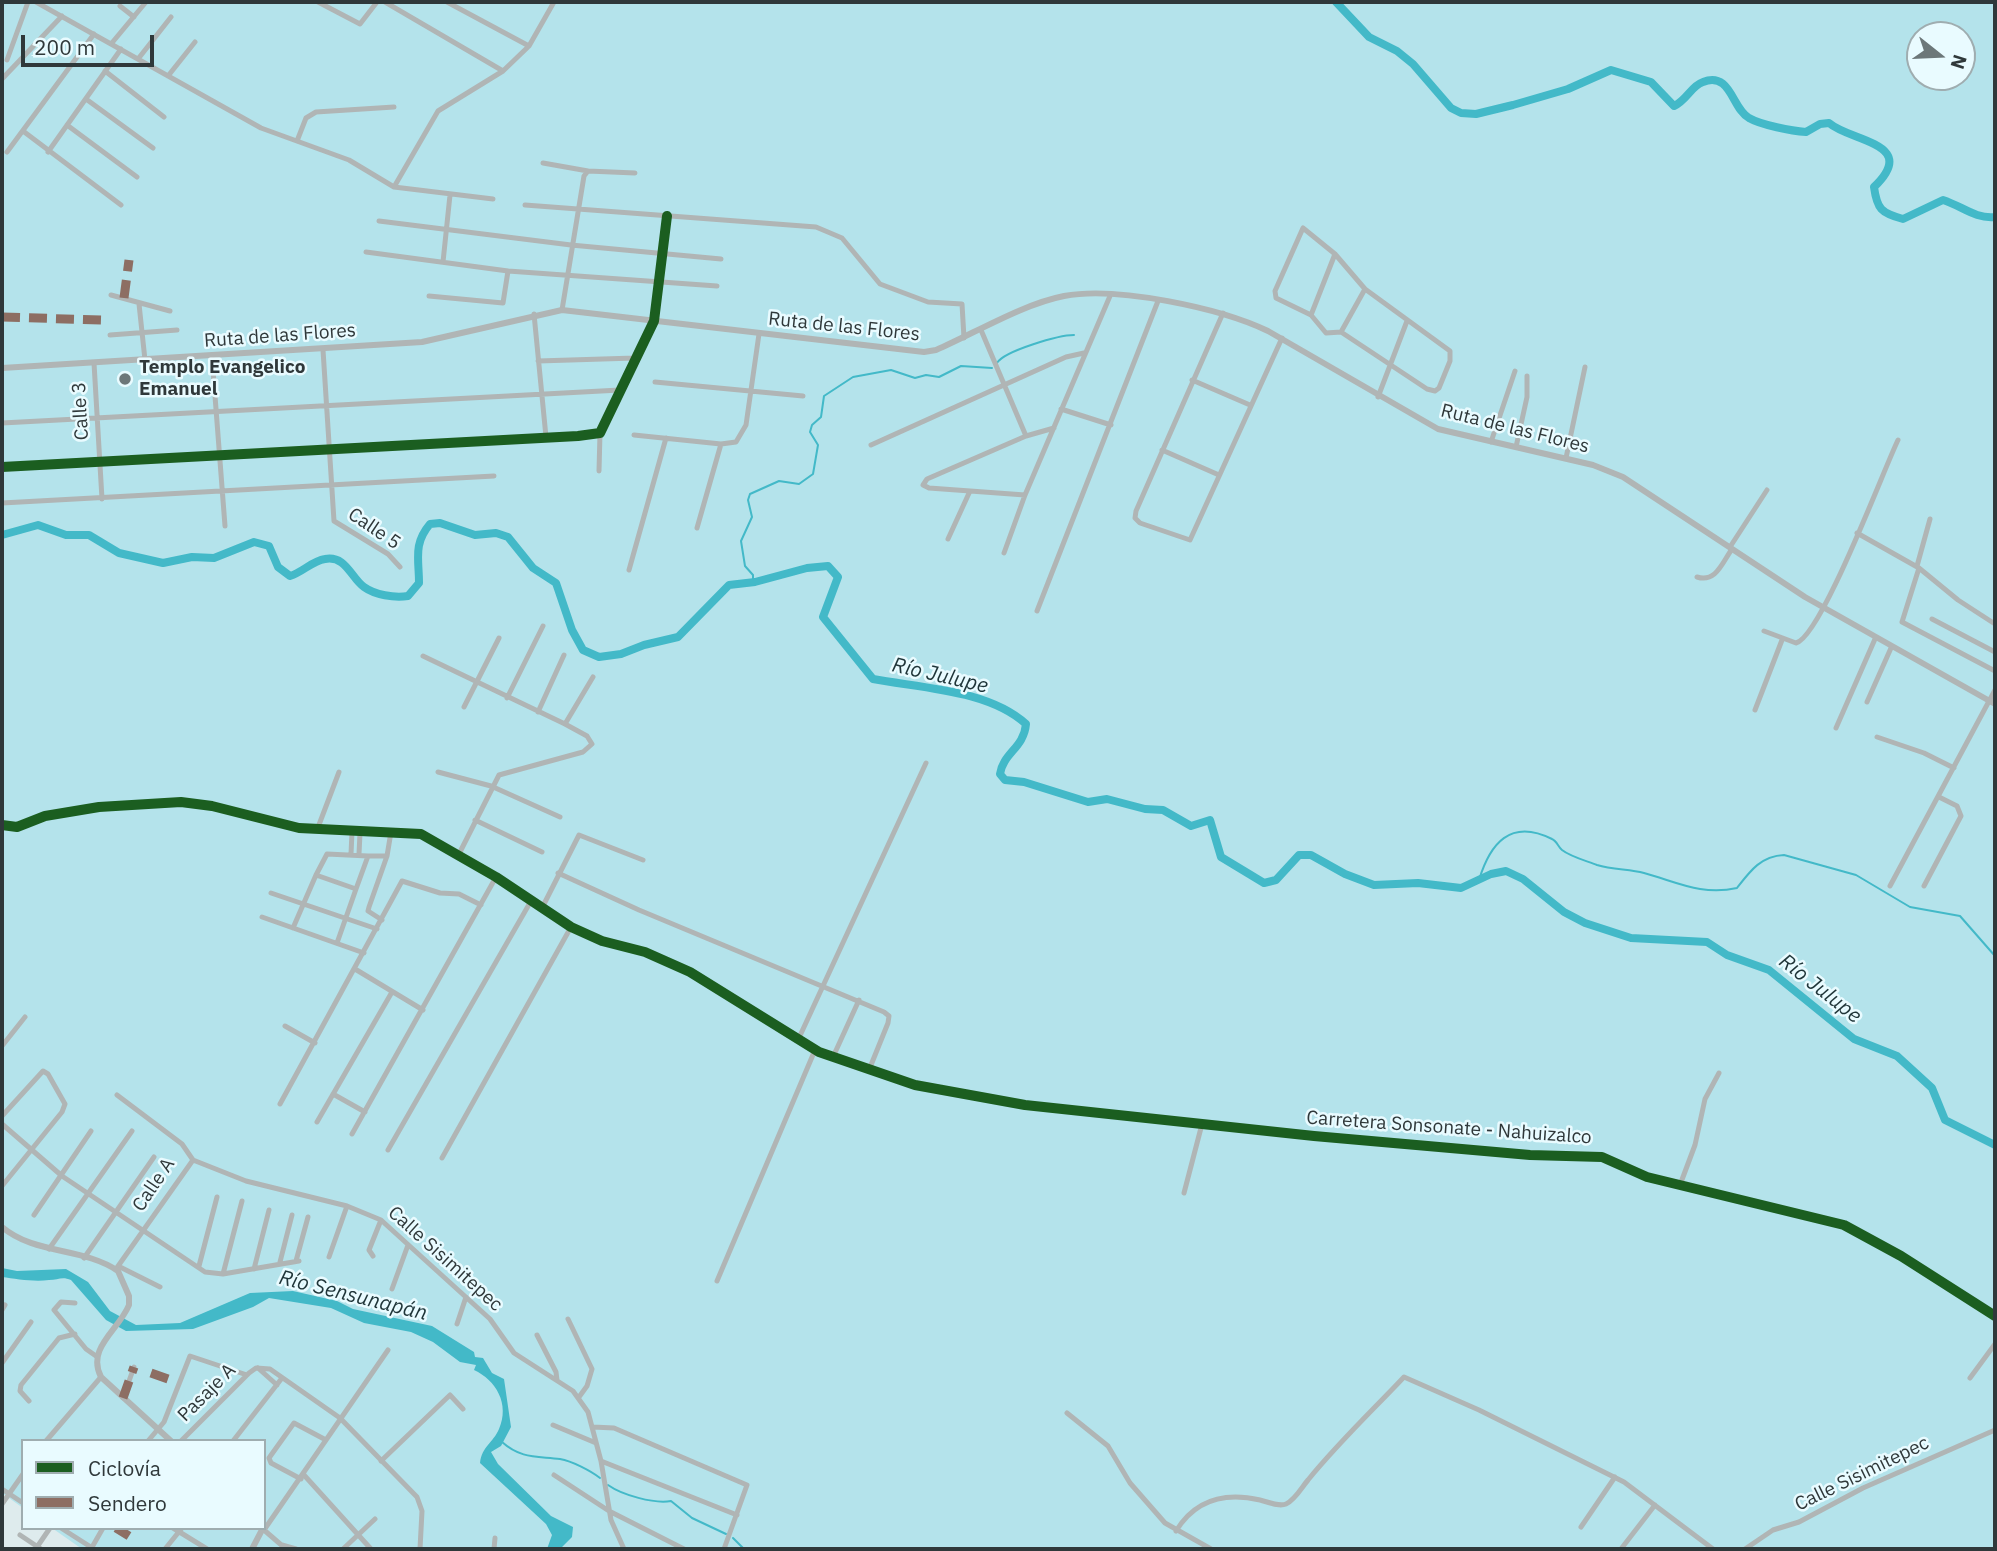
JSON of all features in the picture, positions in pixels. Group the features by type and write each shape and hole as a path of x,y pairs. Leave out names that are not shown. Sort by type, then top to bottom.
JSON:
{"main road":[{"name":"Ruta de las Flores","path":"2,368 422,342 533,314 562,310 924,352 1063,297 1110,296 1158,301 1223,313 1282,338 1378,397 1438,429 1593,464 1623,477 1822,608 1993,702"},
{"path":"2,1227 18,1239 117,1267 130,1305 96,1356 95,1365 101,1377 169,1439"},
{"path":"252,1549 262,1530"}],"street":[{"path":"16,64 4,59 28,2"},
{"path":"36,2 261,128 349,160 394,187 493,199"},
{"path":"111,44 146,2"},
{"path":"318,2 360,24 377,2"},
{"path":"385,2 503,71"},
{"path":"447,2 528,46"},
{"path":"394,187 438,111 503,71 528,46 554,2"},
{"path":"120,6 134,16"},
{"path":"2,79 62,16"},
{"path":"138,59 171,17"},
{"path":"7,152 94,34"},
{"path":"167,76 195,42"},
{"path":"48,152 121,49"},
{"path":"105,71 164,117"},
{"path":"86,99 153,148"},
{"path":"298,141 306,118 316,111 394,107"},
{"path":"66,125 137,177"},
{"path":"23,131 121,205"},
{"path":"543,163 588,171 635,173"},
{"path":"562,310 576,211 588,171"},
{"path":"443,262 450,195"},
{"path":"525,205 576,211 800,224 831,232 854,251 865,271 880,284 928,302 962,304 964,338"},
{"path":"599,471 600,433 654,321 667,216"},
{"path":"379,221 571,245 721,259"},
{"path":"1300,230 1310,231 1335,254 1364,289 1406,321 1447,347 1450,361 1435,391 1427,389 1342,331 1326,333 1311,315 1279,300 1275,294 1300,230"},
{"path":"366,253 508,271 717,286"},
{"path":"1311,315 1335,254"},
{"path":"429,296 503,303 508,271"},
{"path":"1342,331 1364,289"},
{"path":"111,295 170,311"},
{"path":"1004,554 1025,495 1110,296"},
{"path":"1037,611 1158,301"},
{"path":"139,304 145,360"},
{"path":"1223,313 1136,511 1135,518 1140,523 1190,540 1282,338"},
{"path":"533,314 546,436"},
{"path":"1378,397 1406,321"},
{"path":"110,335 177,330"},
{"path":"981,330 1026,436"},
{"path":"634,435 721,444 730,444 740,438 746,425 759,334"},
{"name":"Calle 5","path":"323,349 334,521 388,554 400,567"},
{"path":"871,445 1066,358 1084,353"},
{"path":"212,356 225,526"},
{"path":"538,361 635,358"},
{"name":"Calle 3","path":"94,363 102,499"},
{"path":"1566,458 1585,367"},
{"path":"1491,442 1515,371"},
{"path":"1516,447 1527,397 1527,376"},
{"path":"1192,380 1250,405"},
{"path":"655,382 803,396"},
{"path":"2,423 620,390"},
{"path":"1061,409 1111,425"},
{"path":"1025,495 923,485 927,479 1026,436 1054,428"},
{"path":"2,467 600,433"},
{"path":"629,570 666,438"},
{"path":"1764,631 1782,640 1801,642 1831,596 1898,440"},
{"path":"697,528 721,444"},
{"path":"1162,450 1219,475"},
{"path":"2,503 495,476"},
{"path":"1696,577 1706,580 1713,578 1767,490"},
{"path":"947,539 970,491"},
{"path":"1930,519 1902,622 1995,671"},
{"path":"1857,533 1918,567 1958,600 1995,624"},
{"path":"1932,619 1995,652"},
{"path":"507,698 543,626"},
{"path":"464,707 499,638"},
{"path":"1836,728 1875,639"},
{"path":"1755,710 1782,640"},
{"path":"1867,702 1891,648"},
{"path":"538,712 564,655"},
{"path":"422,656 475,684 565,724 590,740 589,749 499,775 491,786 459,854"},
{"path":"565,724 593,677"},
{"path":"1890,886 1993,702 1995,690"},
{"path":"1877,737 1914,749 1954,768"},
{"path":"798,1040 926,763"},
{"path":"317,830 339,772"},
{"path":"438,772 491,786 560,817"},
{"path":"1924,886 1961,816 1957,806 1939,797"},
{"name":"Carretera Sonsonate - Nahuizalco","path":"2,825 18,827 45,816 99,807 181,802 317,830 421,834 459,854 571,927 603,941 645,952 690,972 815,1050 915,1085 997,1101 1202,1124 1504,1153 1602,1157 1647,1177 1844,1225 1908,1260 1995,1317"},
{"path":"475,820 542,852"},
{"path":"351,854 352,832"},
{"path":"382,920 368,911 387,856 391,832"},
{"path":"359,854 360,833"},
{"path":"542,908 579,835 643,860"},
{"path":"293,928 327,854 387,856"},
{"path":"337,943 368,856"},
{"path":"558,873 639,911 859,1000 889,1016 869,1070"},
{"path":"316,875 356,889"},
{"path":"352,1134 496,877"},
{"path":"281,1104 402,881 440,893 459,894 481,905"},
{"path":"271,893 377,929"},
{"path":"388,1150 531,901"},
{"path":"262,917 364,953"},
{"path":"442,1158 571,927"},
{"path":"355,969 423,1010"},
{"path":"317,1122 392,992"},
{"path":"833,1058 859,1000"},
{"path":"2,1046 25,1017"},
{"path":"285,1026 316,1043"},
{"path":"717,1281 815,1050"},
{"path":"2,1116 43,1071 48,1074 65,1104 62,1112 2,1186"},
{"path":"1680,1185 1696,1145 1705,1099 1719,1073"},
{"path":"333,1094 365,1112"},
{"path":"117,1096 182,1144 193,1160"},
{"path":"2,1124 62,1176 205,1272 223,1274 298,1261 308,1217"},
{"path":"1184,1193 1202,1124"},
{"path":"34,1215 90,1131"},
{"path":"49,1249 132,1131"},
{"path":"84,1258 154,1157"},
{"name":"Calle Sisimitepec","path":"193,1160 246,1181 347,1206 380,1220 495,1325 514,1353 579,1397 593,1427 609,1511 624,1549"},
{"name":"Calle A","path":"117,1267 193,1160"},
{"path":"199,1266 217,1197"},
{"path":"223,1274 242,1201"},
{"path":"329,1257 347,1206"},
{"path":"254,1269 269,1210"},
{"path":"280,1262 292,1215"},
{"path":"373,1256 369,1250 380,1220"},
{"path":"392,1289 408,1245"},
{"path":"117,1267 160,1287"},
{"path":"457,1324 466,1297"},
{"path":"75,1303 61,1302 54,1310 96,1356"},
{"path":"568,1319 592,1368 587,1387 579,1397"},
{"path":"2,1363 31,1322"},
{"path":"29,1401 20,1391 21,1385 60,1338 75,1334"},
{"path":"537,1335 556,1372 557,1380"},
{"path":"1970,1378 1995,1343"},
{"path":"266,1525 303,1477 388,1350"},
{"path":"150,1439 164,1422 190,1356 247,1375"},
{"path":"123,1398 134,1367"},
{"path":"257,1368 270,1369 341,1418 419,1501 422,1511 420,1549"},
{"path":"257,1368 277,1385"},
{"name":"Pasaje A","path":"183,1439 257,1368"},
{"path":"48,1439 101,1377"},
{"path":"1176,1531 1186,1514 1215,1499 1242,1497 1277,1505 1290,1502 1334,1446 1404,1377 1479,1409 1615,1477 1713,1549"},
{"path":"235,1439 282,1378"},
{"path":"171,1380 178,1382"},
{"path":"381,1461 450,1395 463,1409"},
{"path":"1067,1413 1108,1446 1151,1510 1176,1531 1211,1549"},
{"path":"326,1440 294,1423 271,1455 271,1463 303,1477 371,1549"},
{"path":"553,1425 596,1443"},
{"path":"593,1427 614,1428 747,1485 724,1549"},
{"name":"Calle Sisimitepec","path":"1745,1549 1773,1530 1799,1522 1863,1488 1995,1430"},
{"path":"601,1461 737,1515"},
{"path":"554,1475 609,1511 675,1547 684,1549"},
{"path":"2,1504 21,1477"},
{"path":"1581,1527 1615,1477"},
{"path":"2,1489 21,1502"},
{"path":"1621,1549 1655,1505"},
{"path":"342,1549 375,1519"},
{"path":"20,1535 39,1548 49,1530"},
{"path":"64,1530 92,1549 102,1530"},
{"path":"165,1549 181,1530 207,1549"},
{"path":"264,1530 284,1547 296,1549"},
{"path":"494,1549 495,1538"}],"shaded area":[{"path":"2,2 1995,2 1995,1549 82,1549 55,1530 266,1530 266,1439 21,1439 21,1507 2,1493"}],"water":[{"path":"2,1268 17,1271 66,1269 88,1282 110,1311 136,1325 180,1323 250,1293 293,1291 337,1301 353,1309 432,1326 474,1352 475,1357 483,1358 492,1373 504,1379 511,1427 501,1446 491,1452 498,1464 551,1516 573,1527 572,1537 560,1549 547,1549 552,1535 546,1524 480,1463 483,1452 497,1434 502,1420 499,1394 489,1380 474,1370 476,1365 460,1362 433,1342 411,1332 364,1323 331,1308 269,1298 253,1307 193,1329 126,1331 106,1320 71,1280 62,1278 43,1281 2,1277"}],"waterway":[{"path":"1336,2 1369,37 1397,51 1413,64 1451,108 1461,113 1476,114 1513,105 1568,89 1611,70 1651,82 1674,106 1699,84 1712,80 1725,86 1743,113 1754,121 1806,132 1820,124 1829,123 1886,152 1889,161 1886,172 1874,187 1881,209 1890,215 1903,219 1943,200 1975,214 1995,217"},
{"path":"997,363 1020,349 1074,335"},
{"path":"753,582 753,575 745,566 741,541 752,517 748,500 750,494 779,481 799,484 813,474 818,445 810,432 812,425 821,417 824,396 853,377 891,370 915,378 926,375 939,377 961,366 992,368"},
{"name":"Río Julupe","path":"2,535 38,525 66,535 89,535 119,553 163,563 192,557 214,558 254,542 269,546 278,567 290,576 316,562 325,559 338,560 368,590 397,597 408,596 419,583 419,545 430,524 440,523 475,535 496,533 508,537 533,568 556,583 572,630 583,650 599,657 621,654 678,637 729,585 828,566 838,577 823,617 873,679 974,697 1011,713 1026,724 1022,739 1002,767 1000,774 1005,780 1024,782 1088,802 1107,799 1145,809 1163,810 1191,826 1210,820 1221,857 1264,883 1276,880 1299,855 1311,855 1345,874 1374,885 1418,883 1461,888 1491,874 1506,871 1523,879 1564,912 1585,923 1631,938 1707,942 1727,955 1769,970 1854,1039 1897,1056 1932,1088 1945,1120 1995,1145"},
{"path":"1479,880 1489,855 1496,846 1513,833 1524,831 1552,839 1574,857 1597,865 1638,872 1701,889 1737,888 1762,861 1784,855 1856,875 1910,907 1960,916 1995,956"},
{"path":"502,1442 523,1454 570,1462 600,1478"},
{"path":"608,1485 638,1498 671,1501 692,1518 726,1534"},
{"path":"733,1538 744,1549"}],"marked path":[{"path":"124,298 129,260"},
{"path":"2,317 101,320"},
{"path":"123,1398 134,1367"},
{"path":"151,1373 171,1380"},
{"path":"119,1530 129,1536"}],"cycle path":[{"path":"2,467 600,433 654,321 667,216"},
{"path":"2,825 17,827 45,816 99,807 181,802 212,806 299,828 421,834 496,877 571,927 602,941 645,952 690,972 819,1052 915,1085 1025,1105 1314,1136 1530,1155 1602,1157 1647,1177 1844,1225 1901,1256 1995,1316"}],"place":[{"name":"Templo Evangelico Emanuel","path":"125,379"}],"water label":[{"name":"Río Sensunapán","path":"353,1296"}]}
